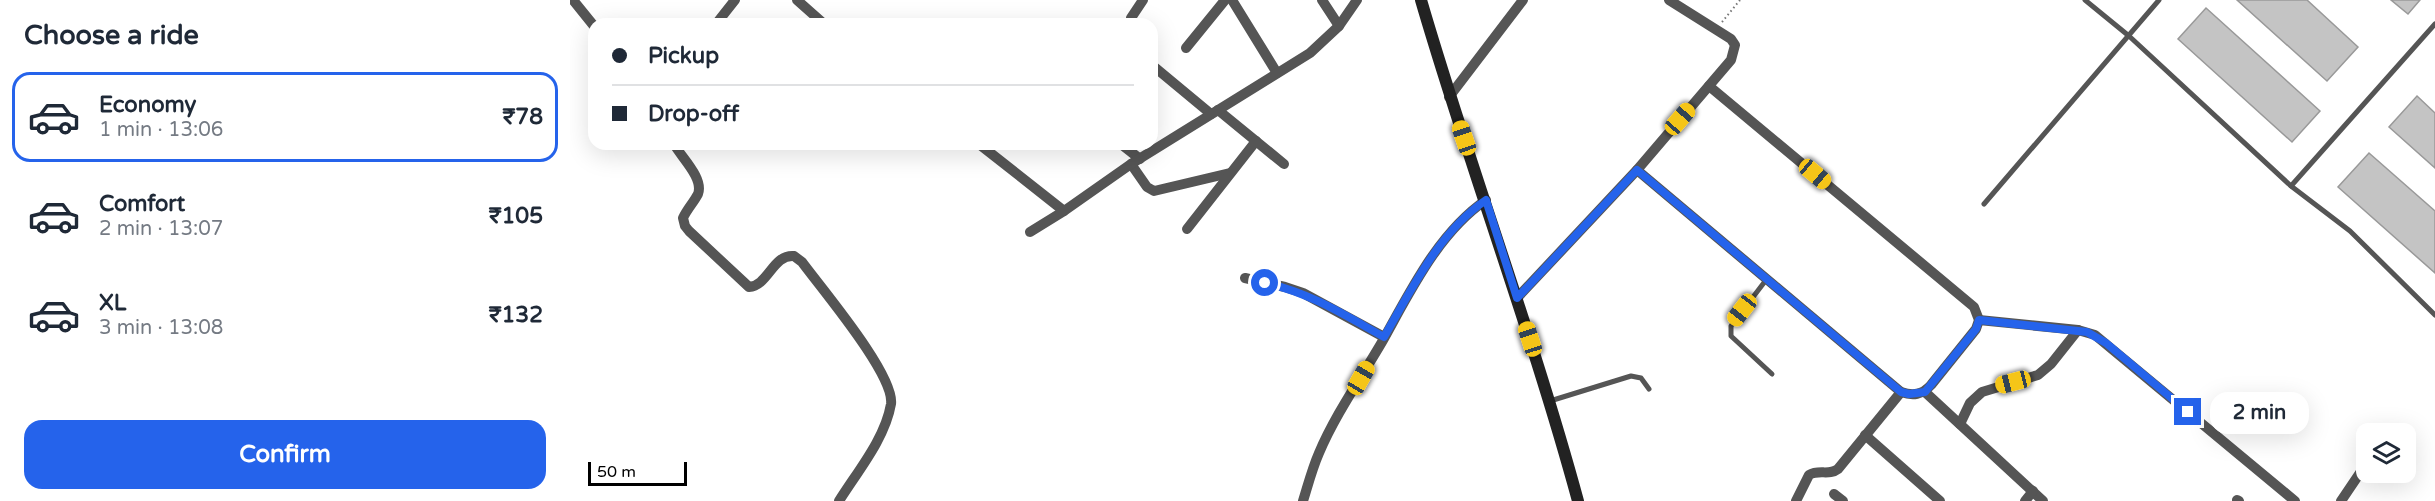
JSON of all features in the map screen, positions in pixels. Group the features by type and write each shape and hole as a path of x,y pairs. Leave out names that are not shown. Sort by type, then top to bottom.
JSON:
{"main road":[{"path":"1421,0 1449,97 1486,200 1550,401 1578,501"}],"street":[{"path":"573,0 588,19"},
{"path":"721,18 735,0"},
{"path":"797,0 817,18"},
{"path":"1131,18 1143,0"},
{"path":"1186,48 1226,0"},
{"path":"1232,0 1277,73"},
{"path":"1322,0 1339,26"},
{"path":"1158,148 1310,53 1339,26 1358,0"},
{"path":"1449,97 1523,0"},
{"path":"1517,298 1637,170 1731,60 1735,45 1731,39 1670,0"},
{"path":"1158,69 1284,164"},
{"path":"1637,170 1901,392 1909,394 1925,392 1976,329 1979,320 1974,308 1709,86"},
{"path":"1187,229 1256,141"},
{"path":"678,150 694,174 699,187 698,194 683,218 689,231 749,287 754,287 759,283 783,258 795,256 865,345 884,379 891,398 886,420 878,438 839,501"},
{"path":"986,150 1064,212"},
{"path":"1126,150 1136,162 1147,187 1155,191 1230,173"},
{"path":"1030,232 1064,212 1155,150"},
{"path":"1303,501 1325,439 1414,286 1451,231 1470,211 1486,200"},
{"path":"1245,278 1285,287 1303,294 1384,337"},
{"path":"1979,320 2078,330 2095,336 2295,501"},
{"path":"1960,424 1970,403 1982,392 2038,375 2051,364 2078,330"},
{"path":"1796,501 1809,475 1834,472 1901,392"},
{"path":"1925,392 2043,501"},
{"path":"1865,435 1940,501"},
{"path":"2342,501 2356,479"},
{"path":"2025,501 2033,491"}],"lane":[{"path":"2085,0 2129,36 2291,186 2350,231 2435,315"},
{"path":"1984,204 2159,0"},
{"path":"2291,186 2435,24"},
{"path":"1766,280 1729,331 1731,336 1772,374"},
{"path":"1550,401 1631,376 1641,378 1649,389"}],"path":[{"path":"1717,28 1740,0"}],"building":[{"path":"2237,0 2307,0 2358,47 2327,81"},
{"path":"2391,0 2420,0 2408,14"},
{"path":"2206,8 2320,111 2292,142 2178,39"},
{"path":"2417,96 2435,113 2435,168 2389,127"},
{"path":"2369,153 2435,211 2435,273 2338,187"}],"route":[{"path":"1265,283 1285,287 1313,298 1384,337 1419,278 1451,231 1463,217 1486,200 1517,298 1637,170 1901,392 1909,394 1925,392 1976,329 1979,320 2087,332 2106,343 2188,412"}]}
